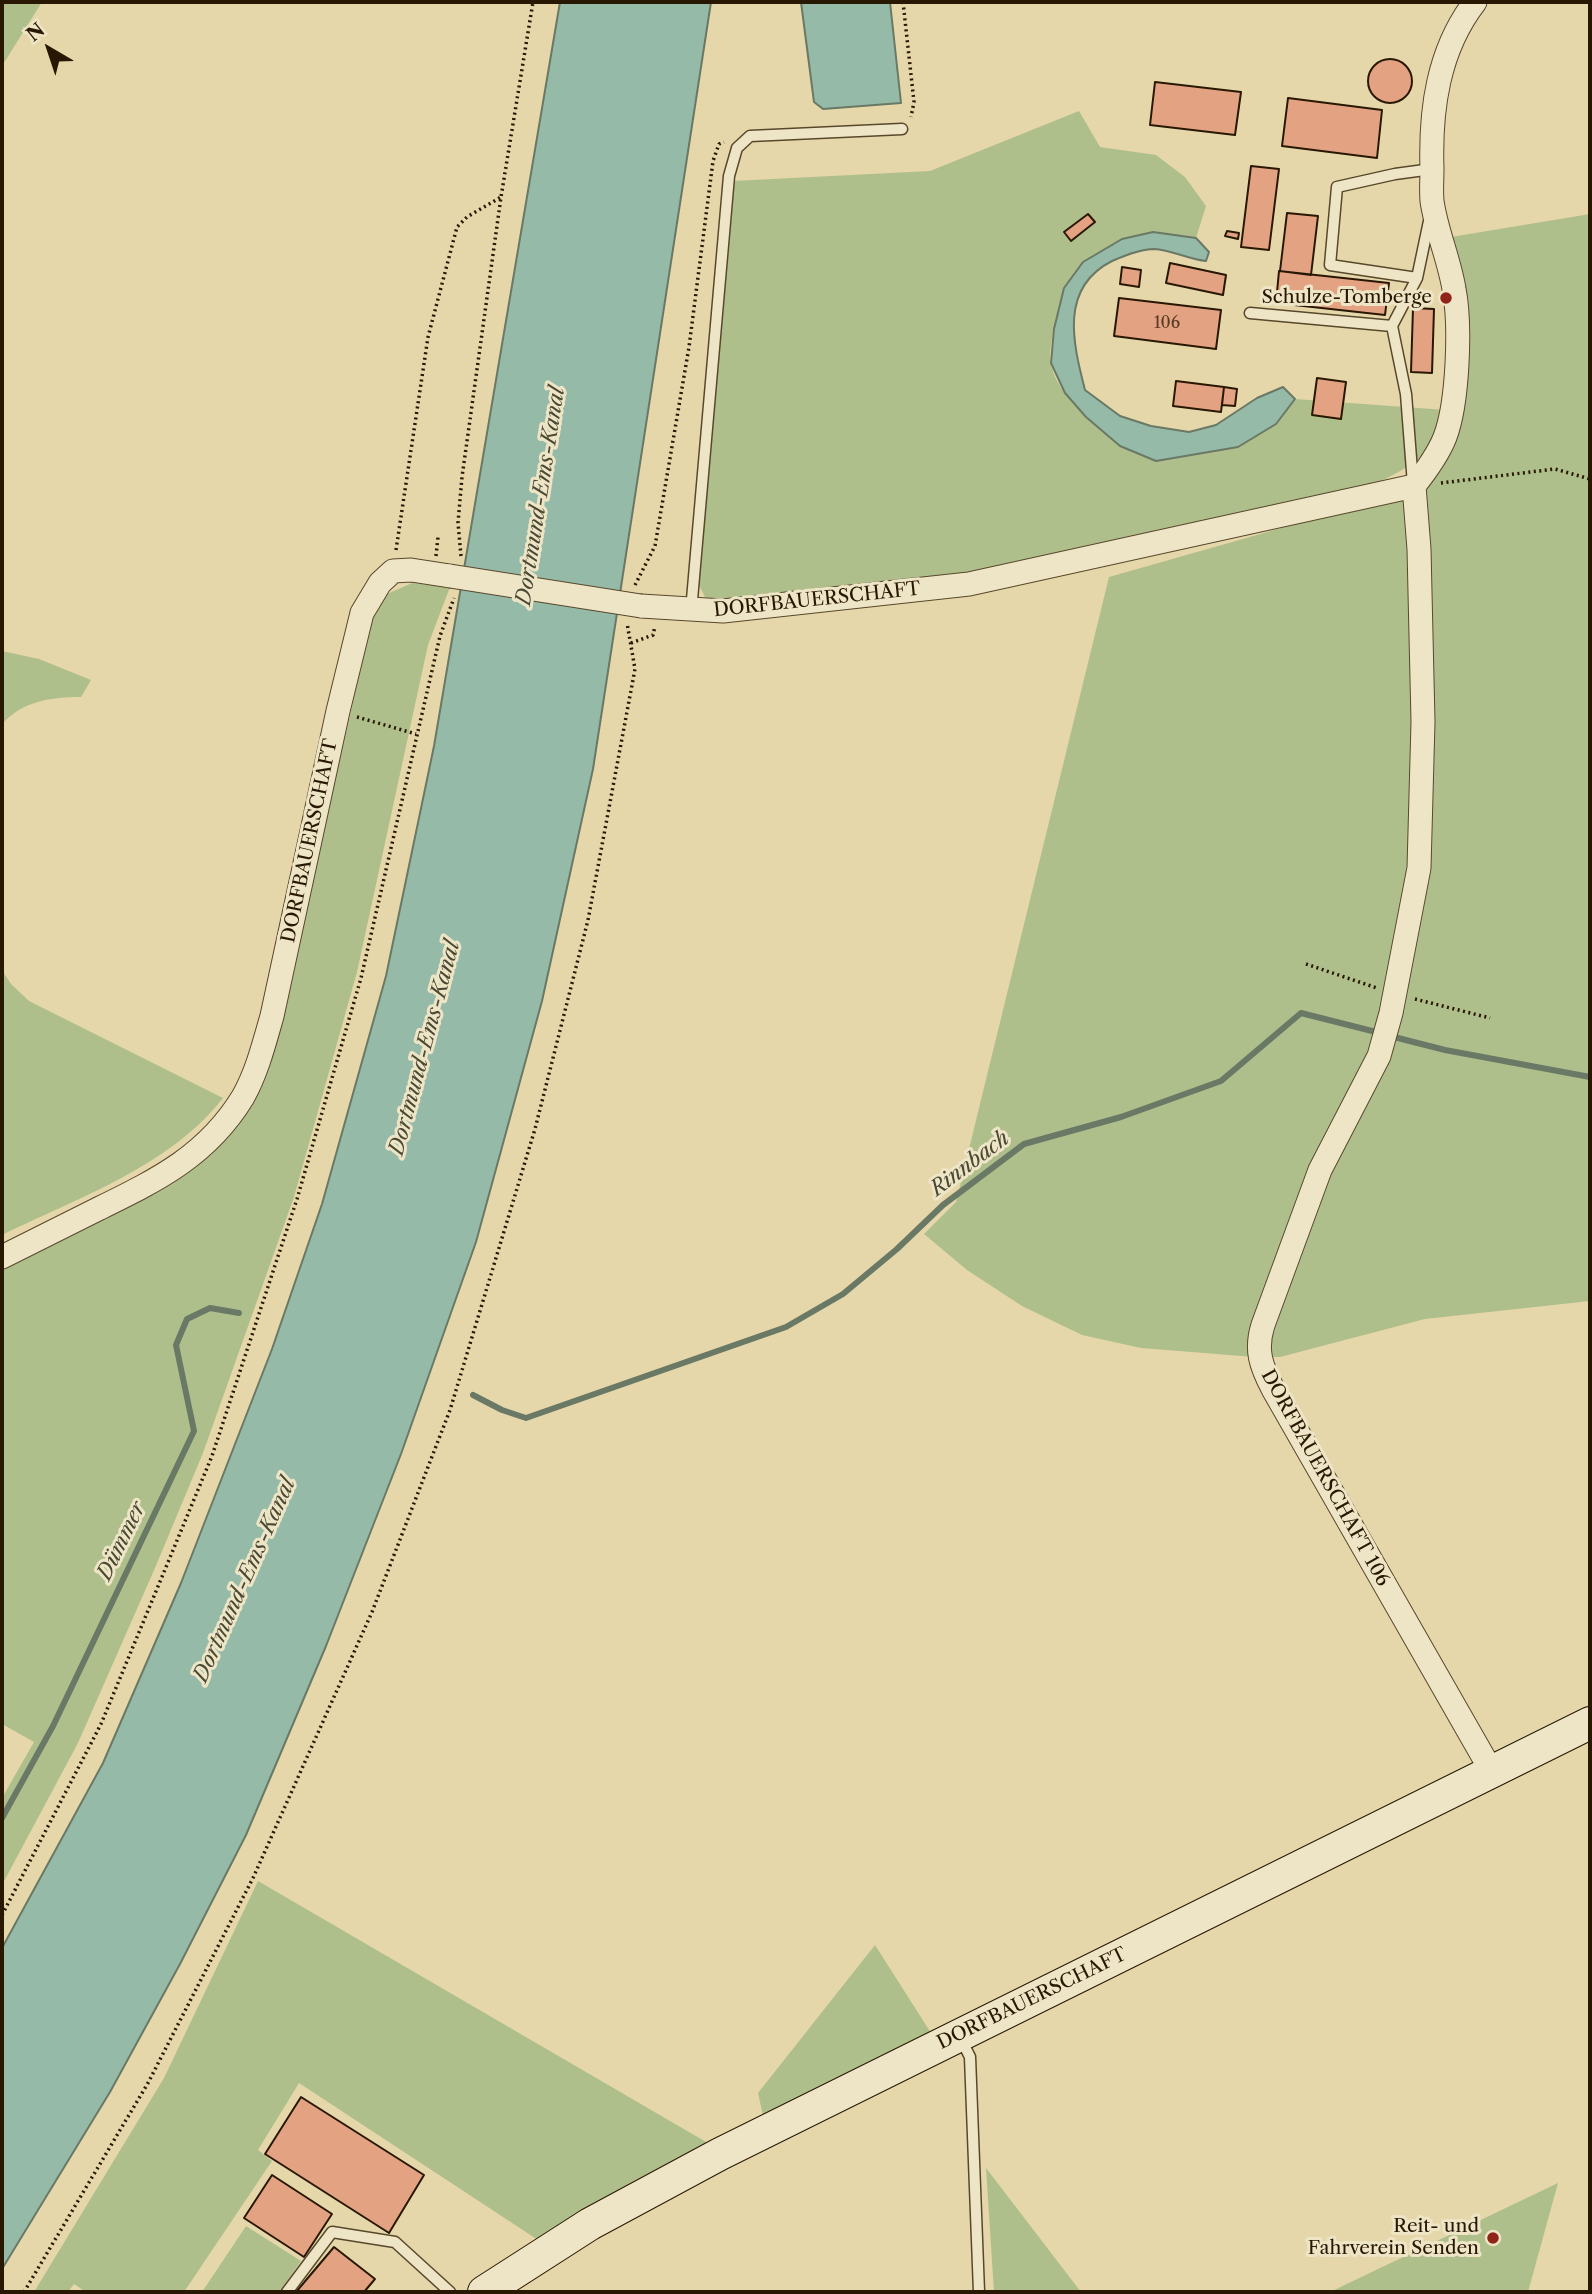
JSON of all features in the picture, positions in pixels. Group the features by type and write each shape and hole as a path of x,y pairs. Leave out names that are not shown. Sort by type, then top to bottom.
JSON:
{"street":[{"path":"1414,486 1431,464 1445,437 1452,411 1457,370 1456,299 1432,201 1431,134 1440,72 1451,39 1475,2"},
{"name":"DORFBAUERSCHAFT","path":"2,1257 148,1184 188,1160 224,1124 244,1095 258,1065 272,1016 362,613 380,583 393,571 456,574 633,604 691,611 723,611 969,584 1414,486"},
{"name":"DORFBAUERSCHAFT 106","path":"1414,486 1419,549 1423,722 1419,868 1391,1013 1378,1056 1320,1171 1258,1338 1258,1353 1273,1389 1492,1772"},
{"name":"DORFBAUERSCHAFT","path":"484,2292 590,2224 720,2154 1590,1723"}],"lane":[{"path":"691,611 729,176 737,148 750,136 902,130"},
{"path":"1417,278 1330,264 1337,187 1432,169"},
{"path":"1414,486 1406,394 1392,326 1417,278 1432,201"},
{"path":"1250,313 1392,326"},
{"path":"959,2034 970,2057 979,2292"},
{"path":"287,2292 332,2232 395,2242 450,2292"}],"path":[{"path":"2,1915 101,1724 212,1456 297,1199 361,978 456,574 462,477 501,197 533,2"},
{"path":"902,130 912,116 914,102 903,2"},
{"path":"24,2292 148,2083 253,1878 372,1612 450,1410 535,1129 588,920 635,669 631,643 633,604 656,546 689,347 713,161 719,144 734,137 750,136"},
{"path":"393,571 428,337 457,226 467,216 501,197"},
{"path":"1414,486 1555,468 1590,479"},
{"path":"631,643 653,635"},
{"path":"338,711 417,735"}],"green space":[{"path":"2,2 42,2 2,66"},
{"path":"1079,111 1100,147 1156,155 1185,177 1206,206 1196,238 1153,232 1064,288 1052,337 1051,364 1061,388 1089,420 1120,446 1276,424 1295,399 1446,410 1438,437 1424,454 1406,468 1365,488 966,576 721,602 705,597 698,583 733,181 930,171"},
{"path":"1590,214 1590,1301 1425,1319 1280,1357 1141,1348 1082,1335 1022,1306 967,1270 924,1234 956,1202 1109,577 1394,496 1460,412 1451,237"},
{"path":"412,583 450,587 428,645 357,972 294,1197 203,1453 155,1568 78,1743 2,1885 2,1798 34,1742 2,1724 2,1260 231,1128 269,1069 372,619 387,594"},
{"path":"2,651 39,659 91,680 81,697 59,698 28,705 2,724"},
{"path":"2,970 11,984 29,1001 223,1098 177,1143 150,1161 91,1193 2,1235"},
{"path":"258,1881 713,2146 538,2240 299,2083 258,2150 272,2161 184,2292 86,2292 74,2284 68,2292 34,2292 164,2078"},
{"path":"875,1945 931,2033 764,2120 758,2093"},
{"path":"986,2168 1081,2292 994,2292"},
{"name":"Reit- und Fahrverein Senden","path":"1558,2183 1528,2292 1330,2292"},
{"path":"246,2226 301,2261 279,2292 202,2292"}],"water":[{"name":"Dortmund-Ems-Kanal","path":"560,2 711,2 593,769 542,1001 476,1242 401,1454 326,1646 246,1835 110,2092 2,2269 2,1948 103,1763 181,1583 272,1349 322,1204 386,976 434,746"},
{"path":"801,2 890,2 901,103 823,109 814,102"},
{"path":"1153,232 1196,238 1209,252 1206,261 1149,249 1112,261 1095,272 1077,301 1074,318 1074,336 1085,390 1120,416 1151,426 1189,432 1216,425 1257,398 1283,387 1295,399 1276,424 1238,447 1156,461 1120,446 1086,417 1065,393 1051,363 1054,329 1064,288 1083,262 1122,239"}],"building":[{"path":"1390,59 1405,66 1412,81 1405,96 1390,103 1375,96 1368,81 1375,66"},
{"path":"1155,82 1241,92 1235,135 1150,125"},
{"path":"1288,98 1382,110 1377,158 1282,146"},
{"path":"1251,166 1279,169 1269,250 1241,247"},
{"path":"1287,213 1318,216 1311,275 1280,271"},
{"path":"1088,214 1095,222 1071,241 1064,232"},
{"path":"1227,231 1239,233 1238,239 1225,236"},
{"path":"1170,263 1226,275 1223,295 1166,283"},
{"path":"1122,267 1141,270 1139,287 1120,284"},
{"path":"1279,271 1389,283 1385,315 1276,303"},
{"path":"1119,298 1221,310 1216,349 1114,336"},
{"path":"1413,308 1434,309 1432,373 1411,372"},
{"path":"1317,378 1346,382 1341,419 1312,415"},
{"path":"1176,381 1224,387 1221,412 1173,406"},
{"path":"1224,387 1237,389 1235,406 1222,405"},
{"path":"301,2097 424,2175 389,2233 265,2154"},
{"path":"272,2175 332,2214 304,2257 244,2218"},
{"path":"334,2247 375,2279 364,2292 296,2292"}],"waterway":[{"name":"Rinnbach","path":"473,1395 502,1410 526,1418 786,1327 843,1294 897,1249 943,1205 1024,1144 1121,1117 1221,1081 1301,1013 1380,1033"},
{"name":"Rinnbach","path":"1390,1036 1445,1050 1590,1077"},
{"name":"Dümmer","path":"2,1818 53,1726 194,1431 176,1345 187,1319 210,1308 239,1313"}],"place":[{"name":"Schulze-Tomberge","path":"1446,298"},
{"name":"Reit- und Fahrverein Senden","path":"1493,2238"}]}
